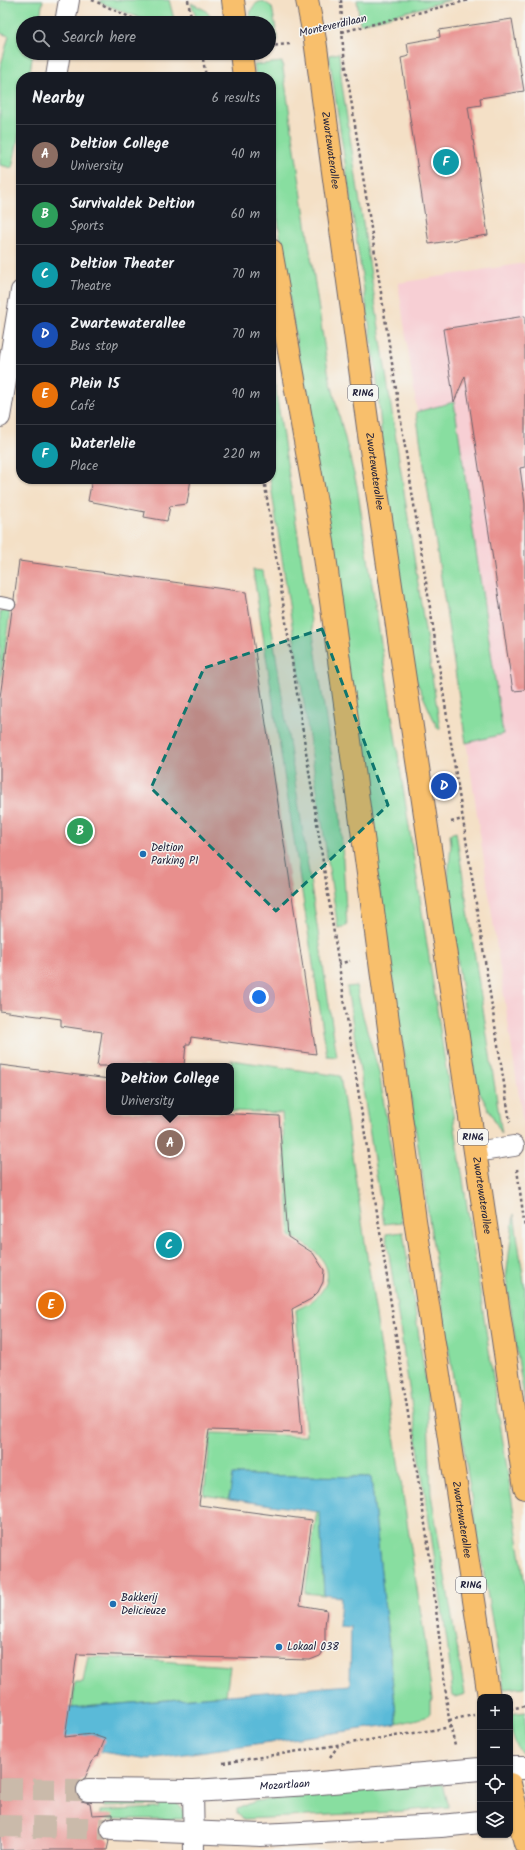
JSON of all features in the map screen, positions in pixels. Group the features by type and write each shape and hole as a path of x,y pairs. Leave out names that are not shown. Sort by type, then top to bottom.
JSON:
{"main road":[{"path":"233,0 235,16"},
{"name":"Zwartewaterallee","path":"307,0 315,40 374,470 525,1488"},
{"path":"242,60 243,72"},
{"name":"Zwartewaterallee","path":"276,278 323,542 415,1220 489,1694"},
{"path":"513,1794 525,1843"}],"street":[{"path":"66,16 69,0"},
{"path":"57,72 59,60"},
{"path":"0,417 16,321"},
{"path":"475,1152 519,1145"},
{"path":"513,1768 525,1768"},
{"name":"Mozartlaan","path":"88,1790 194,1790 309,1784 470,1769"},
{"path":"194,1790 194,1842"},
{"path":"112,1829 194,1842 261,1835 441,1826 477,1822"}],"path":[{"path":"92,0 127,16"},
{"path":"188,0 191,16"},
{"path":"341,0 343,48 463,819 519,1145 525,1228"},
{"name":"Monteverdilaan","path":"276,45 315,40 469,0"},
{"path":"203,60 205,72"},
{"path":"265,484 428,1550 449,1720 470,1769"},
{"path":"450,822 463,819"},
{"path":"338,964 350,961"},
{"path":"513,1708 525,1706"},
{"path":"449,1720 477,1715"},
{"path":"217,1763 452,1728"}],"highlighted area":[{"path":"322,629 388,805 276,911 151,788 204,668"}],"shaded area":[{"path":"525,263 525,1137 398,283"}],"green space":[{"path":"0,0 43,0 40,16 16,16 16,60 32,60 30,72 16,72 16,149 12,168 0,165 0,68 9,36 0,33"},
{"path":"102,0 169,0 173,16 135,16 99,2"},
{"path":"357,0 450,0 360,24"},
{"path":"263,1 272,7 274,16 250,16 252,9 259,2"},
{"path":"191,3 205,10 210,16 196,16"},
{"path":"276,29 278,40 276,40"},
{"path":"339,53 342,85 440,728 438,729 414,676 386,488 376,370 329,55"},
{"path":"282,62 328,371 357,486 525,1586 525,1687 504,1689 476,1529 276,208 276,72 255,72 254,65"},
{"path":"276,391 340,812 347,926 338,928 271,484 276,484"},
{"path":"454,402 503,734 466,743 416,412"},
{"path":"253,570 263,571 337,1057 327,1056"},
{"path":"0,611 10,611 0,684"},
{"path":"456,832 502,1134 476,1086 447,889 451,845 450,834"},
{"path":"356,986 379,1072 402,1222 384,1224 347,987"},
{"path":"231,1060 340,1076 426,1648 432,1700 430,1701 430,1713 426,1717 397,1724 371,1477 234,1475 229,1499 204,1495 211,1433 306,1436 296,1310 306,1305 322,1291 327,1281 327,1272 324,1263 318,1255 301,1241 290,1236 282,1113 234,1111 234,1063 231,1063"},
{"path":"514,1214 525,1289 525,1405 506,1278"},
{"path":"403,1232 427,1389 431,1494 465,1694 455,1697 453,1696 447,1641 386,1234"},
{"path":"317,1511 320,1511 324,1595 305,1593"},
{"path":"88,1656 230,1666 226,1695 72,1708 75,1682 83,1682"},
{"path":"525,1712 525,1755 518,1748 513,1737 513,1714"},
{"path":"443,1784 449,1807 392,1812 244,1819 237,1814 237,1809 256,1801"},
{"path":"84,1796 175,1801 182,1809 185,1816 182,1819 100,1819 100,1811 159,1808 160,1805 104,1807 104,1804 87,1804 84,1802"}],"water":[{"path":"233,1475 371,1477 397,1724 149,1759 101,1752 103,1743 96,1735 84,1736 79,1748 0,1697 72,1708 350,1685 351,1627 339,1626 341,1597 324,1595 320,1512 229,1499"}],"building":[{"path":"512,19 524,91 480,98 481,105 468,107 488,235 429,244 401,58 409,56 407,43 440,37 439,30"},
{"path":"525,316 525,467 520,468 525,504 525,690 513,691 465,376 454,402 443,329"},
{"path":"91,484 190,484 187,504 170,506 167,521 144,517 145,512 88,501"},
{"name":"Deltion Parking P1","path":"19,561 246,592 316,1054 191,1037 190,1044 186,1044 184,1063 106,1063 106,1066 97,1066 102,1032 61,1026 61,1019 0,1011 0,697 12,610 16,605 14,599"},
{"path":"0,1065 106,1079 106,1115 234,1114 279,1116 288,1237 313,1253 324,1270 323,1282 318,1292 311,1299 292,1309 302,1433 209,1430 199,1505 312,1520 300,1605 327,1610 325,1649 320,1656 310,1660 77,1654 65,1737 91,1734 105,1739 98,1756 94,1758 85,1778 77,1783 76,1790 77,1796 81,1801 90,1803 92,1815 113,1814 113,1817 107,1818 102,1822 100,1828 101,1835 109,1841 107,1850 0,1850"}],"tunnel":[{"path":"0,1789 88,1790"},
{"path":"0,1826 112,1829"}],"place":[{"name":"Waterlelie","path":"446,162"},
{"name":"Zwartewaterallee","path":"444,786"},
{"name":"Survivaldek Deltion","path":"80,831"},
{"name":"Deltion Parking P1","path":"143,854"},
{"name":"Deltion College","path":"170,1143"},
{"name":"Deltion Theater","path":"169,1245"},
{"name":"Plein 15","path":"51,1305"},
{"name":"Bakkerij Delicieuze","path":"113,1604"},
{"name":"Lokaal 038","path":"279,1647"}]}
